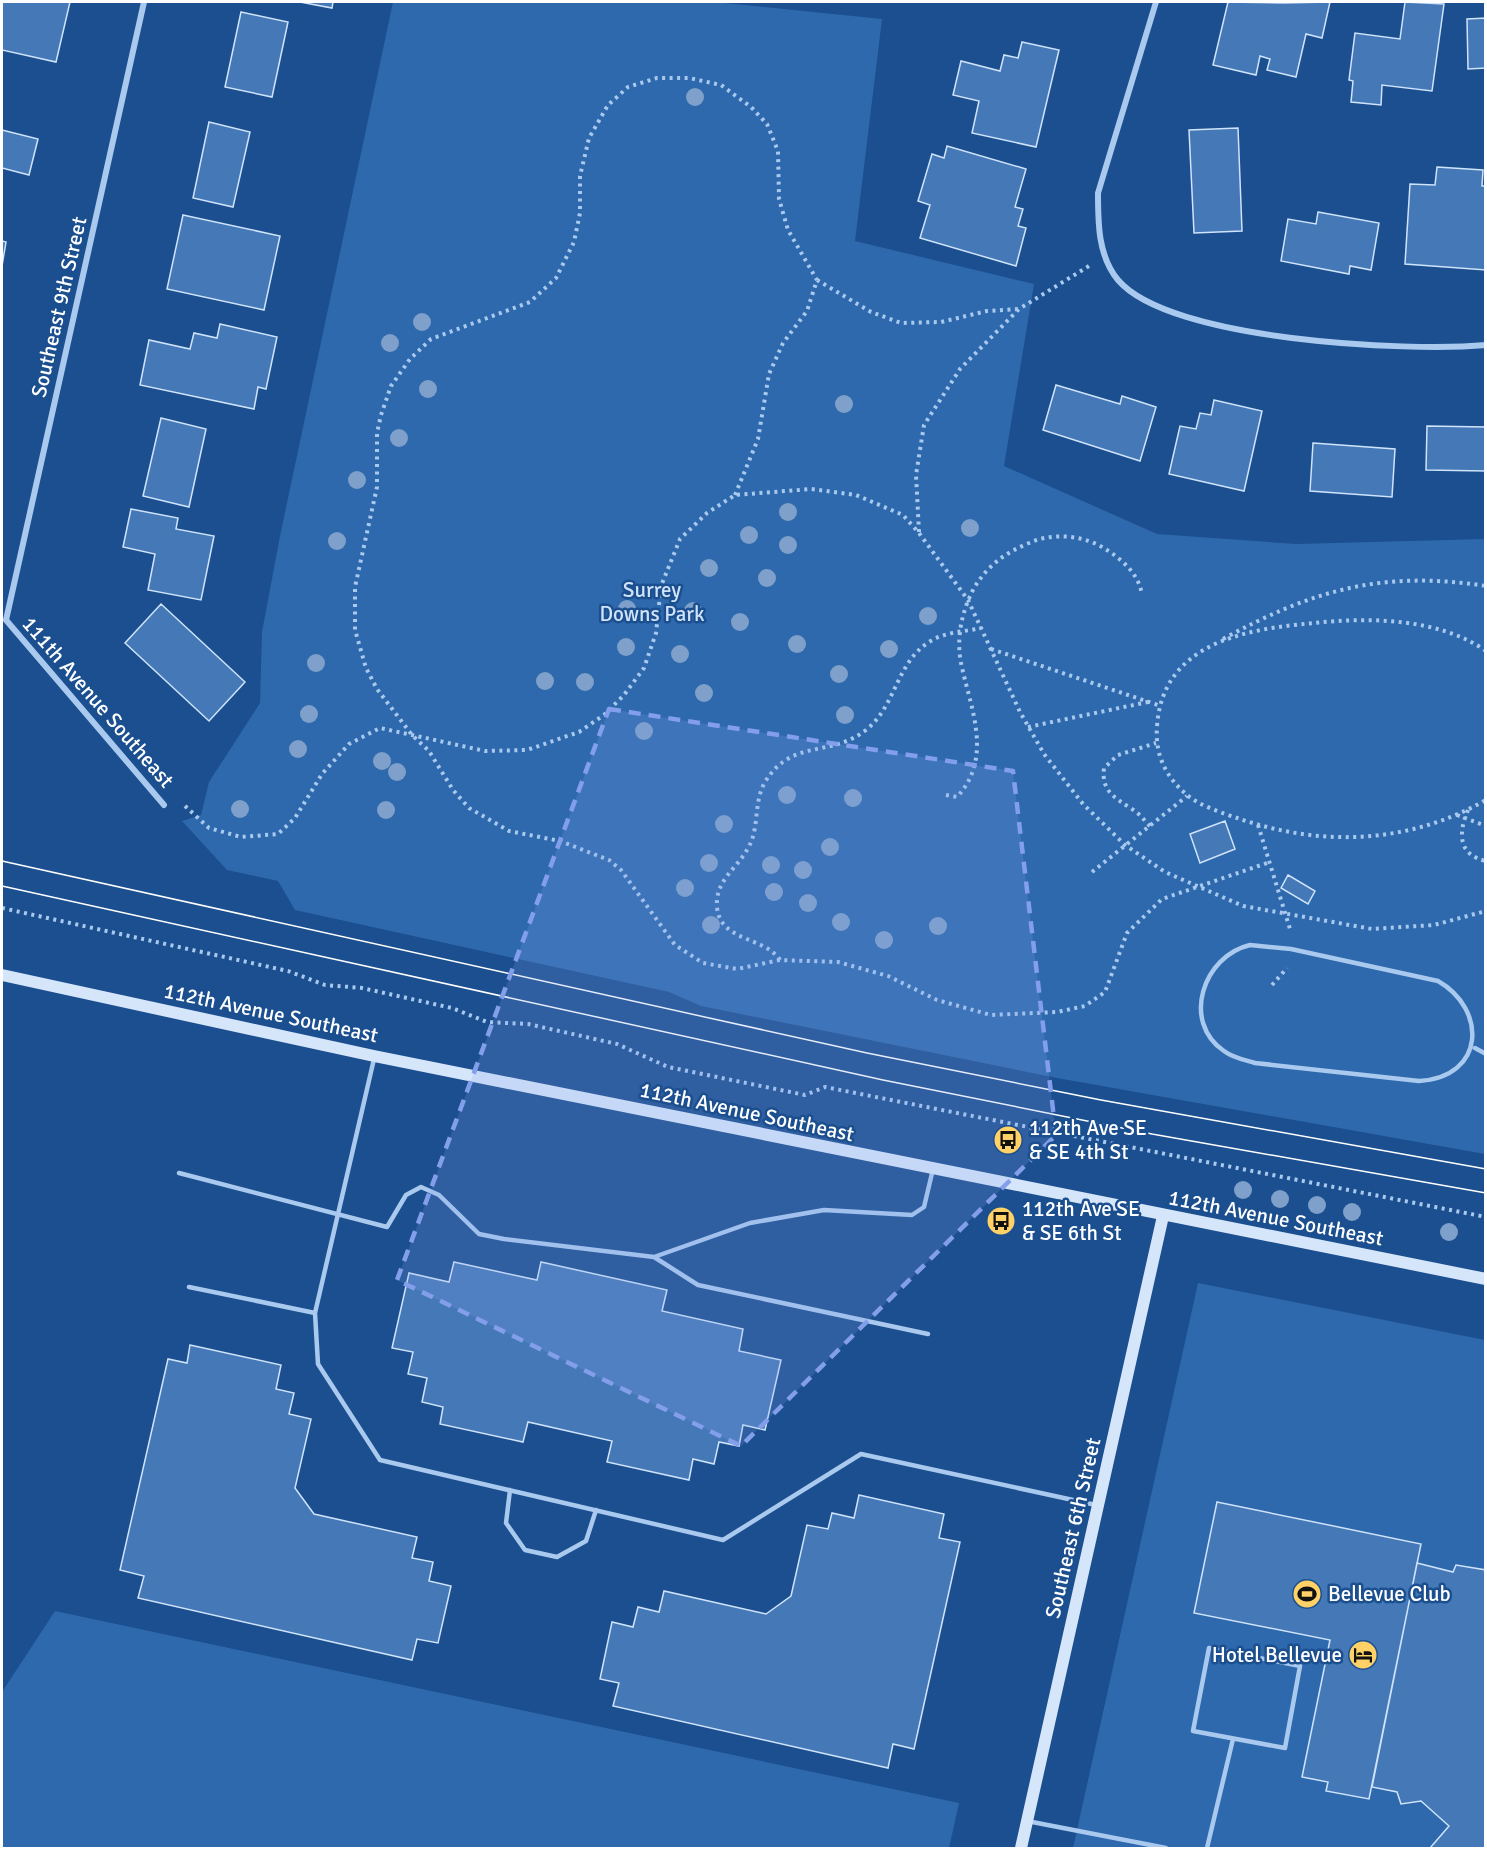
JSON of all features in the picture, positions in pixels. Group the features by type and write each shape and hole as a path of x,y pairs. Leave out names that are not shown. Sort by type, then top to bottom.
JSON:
{"main road":[{"name":"112th Avenue Southeast","path":"2,975 374,1056 1485,1279"},
{"name":"Southeast 6th Street","path":"1021,1848 1163,1216"}],"street":[{"name":"Southeast 9th Street","path":"4,620 144,2"},
{"path":"1156,2 1098,193 1098,223 1104,257 1119,281 1140,297 1177,314 1271,335 1370,346 1449,348 1485,345"},
{"name":"111th Avenue Southeast","path":"4,620 164,805"}],"lane":[{"path":"1250,945 1291,949 1419,975 1444,984 1461,996 1474,1018 1476,1032 1474,1048 1470,1058 1460,1068 1431,1080 1255,1063 1223,1051 1208,1033 1202,1012 1202,990 1217,964 1238,948 1250,945"},
{"path":"1474,1048 1485,1054"},
{"path":"374,1056 363,1114 315,1313 318,1364 380,1460 723,1540 861,1454 1098,1506"},
{"path":"654,1257 750,1223 813,1212 912,1215 924,1207 933,1169"},
{"path":"179,1173 387,1227 406,1195 422,1187 439,1195 479,1234 654,1257 698,1285 928,1334"},
{"path":"189,1287 315,1313"},
{"path":"510,1490 506,1523 525,1550 546,1555 557,1557 586,1541 596,1510"},
{"path":"1209,1648 1300,1666 1285,1748 1233,1738 1193,1731 1209,1648"},
{"path":"1207,1848 1233,1738"},
{"path":"1027,1821 1166,1848"},
{"path":"1123,1848 1124,1841"}],"path":[{"path":"1019,309 987,311 941,322 900,322 871,312 817,280 803,260 779,199 778,151 767,124 751,107 721,85 689,78 657,78 628,87 608,105 589,138 580,176 580,213 574,242 556,278 530,302 431,339 410,359 392,386 381,415 378,433 377,487 355,587 355,630 366,669 412,735 429,751 453,790 469,808 486,820 509,831 560,841 609,860 621,870 666,934 687,953 703,963 723,968 737,969 780,960 838,962 867,969 921,990 937,1000 991,1015 1057,1012 1084,1006 1105,992 1127,933 1162,899 1270,862"},
{"path":"919,533 916,475 924,426 960,369 1019,309 1104,257"},
{"path":"735,495 758,439 769,374 783,344 807,311 817,280"},
{"path":"164,805 184,806 209,828 241,837 278,834 295,818 322,774 349,744 380,728 485,750 527,750 579,732 604,715 624,696 644,668 656,633 661,586 680,539 707,513 735,495 811,489 856,495 903,515 968,600 1028,727 1044,754 1083,804 1125,845 1165,872 1243,906 1372,929 1434,925 1485,911"},
{"path":"946,795 957,797 973,765 978,732 961,661 960,632 968,600 987,569 1003,555 1035,540 1049,537 1074,537 1102,546 1125,564 1136,576 1142,595"},
{"path":"1485,586 1426,580 1378,582 1331,591 1272,612 1191,658 1171,678 1158,705 1156,743 1165,771 1187,796 1220,812 1258,825 1326,838 1372,836 1414,829 1457,815 1485,800"},
{"path":"1217,642 1291,625 1336,620 1388,621 1434,628 1462,637 1485,651"},
{"path":"780,960 770,949 728,929 717,908 720,885 750,846 756,805 763,785 775,767 795,753 845,742 866,730 891,700 912,656 930,641 952,632 981,628"},
{"path":"991,649 1158,705"},
{"path":"1028,727 1150,702"},
{"path":"1150,826 1134,810 1113,797 1106,789 1103,779 1104,768 1118,755 1156,743"},
{"path":"1092,872 1187,796"},
{"path":"1468,810 1461,833 1463,845 1469,854 1485,861"},
{"path":"1457,815 1485,826"},
{"path":"1258,825 1291,932"},
{"path":"2,908 288,971 325,985 362,988 452,1008 487,1022 528,1024 617,1044 668,1067 805,1095 825,1087 837,1089 1485,1217"},
{"path":"1272,985 1292,963"}],"highlighted area":[{"path":"609,709 1013,771 1056,1135 741,1446 397,1280"}],"green space":[{"name":"Surrey Downs Park","path":"393,2 714,2 882,19 855,241 1034,284 1004,466 1157,534 1296,544 1485,539 1485,1154 1057,1078 701,1006 669,992 295,910 278,881 227,870 182,821 201,815 209,782 260,703 262,632 280,536"},
{"name":"Bellevue Club","path":"1198,1283 1485,1340 1485,1848 1073,1848"},
{"path":"55,1611 959,1803 949,1848 2,1848 2,1692"}],"building":[{"path":"2,2 70,2 56,62 2,50"},
{"path":"300,2 333,2 332,8"},
{"path":"1228,2 1330,2 1322,38 1306,34 1296,77 1267,70 1270,59 1260,56 1256,75 1213,65"},
{"path":"1405,2 1444,4 1432,91 1382,85 1381,105 1351,102 1353,81 1349,80 1355,33 1400,39"},
{"path":"241,12 288,22 272,97 225,87"},
{"path":"1486,18 1486,68 1468,69 1467,19"},
{"path":"1022,42 1059,50 1036,147 972,133 979,101 953,95 961,61 1000,71 1004,55 1018,58"},
{"path":"209,122 250,132 233,207 193,198"},
{"path":"1238,128 1242,231 1194,233 1189,130"},
{"path":"2,130 38,139 29,175 2,168"},
{"path":"947,146 1026,169 1015,207 1023,209 1018,226 1026,228 1016,266 920,238 930,205 918,201 932,154 944,158"},
{"path":"1437,167 1483,170 1482,186 1486,186 1486,270 1405,264 1410,184 1435,185"},
{"path":"1318,212 1379,223 1371,270 1350,266 1349,274 1281,261 1288,219 1316,224"},
{"path":"183,215 280,236 264,310 167,289"},
{"path":"2,241 6,242 2,266"},
{"path":"220,324 277,337 266,389 258,387 254,409 140,385 149,340 190,349 194,333 217,338"},
{"path":"1056,385 1120,404 1122,396 1156,407 1140,461 1043,430"},
{"path":"1214,400 1262,411 1244,491 1169,474 1180,426 1196,429 1200,413 1211,415"},
{"path":"161,418 206,429 189,507 143,496"},
{"path":"1427,426 1486,427 1486,471 1426,470"},
{"path":"1313,443 1395,449 1392,497 1310,491"},
{"path":"131,509 178,518 176,529 214,536 201,600 148,590 155,554 123,547"},
{"path":"161,604 245,682 209,721 125,643"},
{"path":"1225,821 1235,849 1200,863 1190,834"},
{"path":"1288,875 1315,891 1308,904 1281,888"},
{"path":"454,1262 537,1280 541,1262 667,1290 662,1311 743,1329 739,1351 781,1360 765,1430 743,1425 739,1446 719,1442 714,1464 693,1459 689,1480 607,1462 612,1441 528,1422 523,1442 440,1424 443,1407 422,1402 427,1378 408,1374 413,1352 392,1348 409,1273 449,1282"},
{"path":"190,1345 281,1365 276,1389 294,1393 289,1414 311,1419 295,1488 314,1514 417,1537 412,1558 433,1562 429,1581 451,1586 438,1643 417,1639 412,1660 138,1598 144,1576 120,1570 168,1359 187,1363"},
{"path":"859,1495 944,1514 939,1538 960,1542 914,1749 893,1744 888,1768 613,1706 619,1683 600,1679 612,1622 633,1627 638,1607 659,1612 664,1591 766,1614 791,1596 807,1525 828,1529 832,1513 854,1518"},
{"name":"Hotel Bellevue","path":"1217,1502 1421,1544 1369,1799 1326,1791 1328,1782 1302,1777 1330,1640 1194,1613"},
{"path":"1417,1563 1453,1572 1456,1565 1486,1570 1486,1848 1430,1848 1449,1826 1421,1801 1401,1804 1397,1792 1372,1787"}],"tram line":[{"path":"2,861 867,1053 1101,1100 1486,1169"},
{"path":"2,886 883,1080 1152,1134 1486,1193"}],"place":[{"name":"112th Ave SE & SE 4th St","path":"1008,1140"},
{"name":"112th Ave SE & SE 6th St","path":"1001,1221"},
{"name":"Bellevue Club","path":"1307,1594"},
{"name":"Hotel Bellevue","path":"1363,1655"}]}
